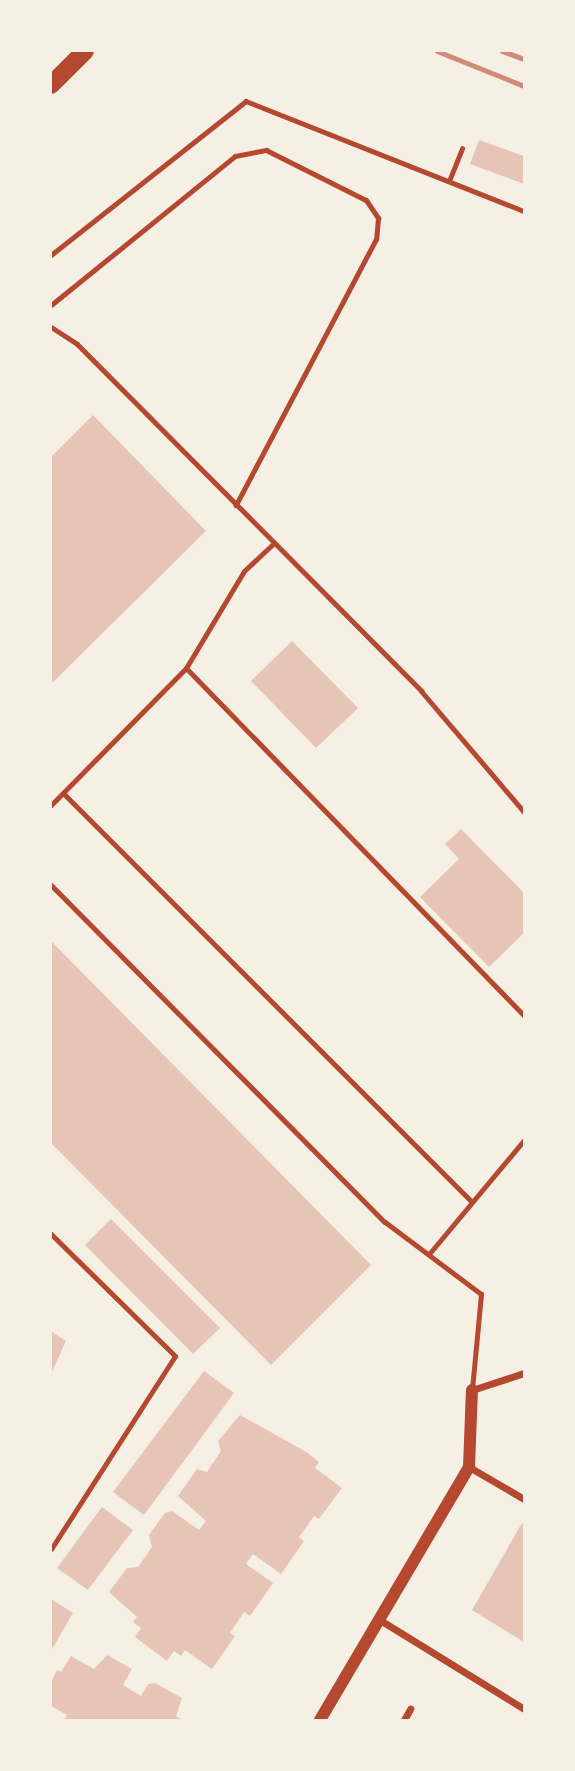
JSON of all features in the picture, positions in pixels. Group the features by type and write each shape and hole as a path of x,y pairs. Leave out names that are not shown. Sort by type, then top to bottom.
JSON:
{"main road":[{"path":"51,85 85,51"}],"street":[{"path":"320,1720 469,1467 472,1390 524,1373"},
{"path":"469,1467 524,1499"},
{"path":"380,1620 524,1709"},
{"path":"404,1720 410,1709"}],"lane":[{"path":"51,304 235,156 266,150 366,200 378,218 376,239 236,505"},
{"path":"51,327 77,344 421,691 524,813"},
{"path":"51,805 186,668 244,570 274,542"},
{"path":"186,668 524,1016"},
{"path":"63,793 472,1202"},
{"path":"51,885 385,1222 481,1294 472,1390"},
{"path":"429,1254 524,1140"},
{"path":"51,1234 175,1356 51,1549"}],"path":[{"path":"449,181 462,149"}],"building":[{"path":"479,140 524,156 524,184 470,164"},
{"path":"93,415 206,531 51,684 51,457"},
{"path":"292,641 358,708 316,748 251,681"},
{"path":"461,829 524,893 524,933 489,967 420,897 459,859 445,844"},
{"path":"51,941 371,1265 271,1365 51,1143"},
{"path":"111,1219 220,1328 193,1354 85,1245"},
{"path":"51,1331 66,1341 51,1374"},
{"path":"204,1371 234,1393 144,1515 113,1492"},
{"path":"240,1415 308,1453 319,1462 315,1468 342,1488 319,1519 314,1516 299,1537 304,1541 281,1574 253,1554 246,1564 273,1583 250,1616 244,1612 230,1633 235,1636 212,1669 185,1650 181,1656 174,1651 167,1661 135,1637 141,1628 133,1622 137,1617 109,1592 127,1568 138,1567 152,1547 149,1535 165,1513 172,1511 199,1530 206,1521 178,1496 197,1469 207,1472 221,1451 218,1441"},
{"path":"102,1507 133,1530 88,1590 57,1568"},
{"path":"522,1523 524,1525 524,1642 472,1610"},
{"path":"51,1599 73,1613 51,1651"},
{"path":"107,1655 132,1669 123,1685 141,1696 148,1684 155,1683 182,1698 176,1716 183,1720 64,1720 67,1715 51,1706 51,1682 57,1670 61,1672 71,1656 94,1669"}],"railway":[{"path":"437,51 524,86"},
{"path":"502,51 524,59"}]}
